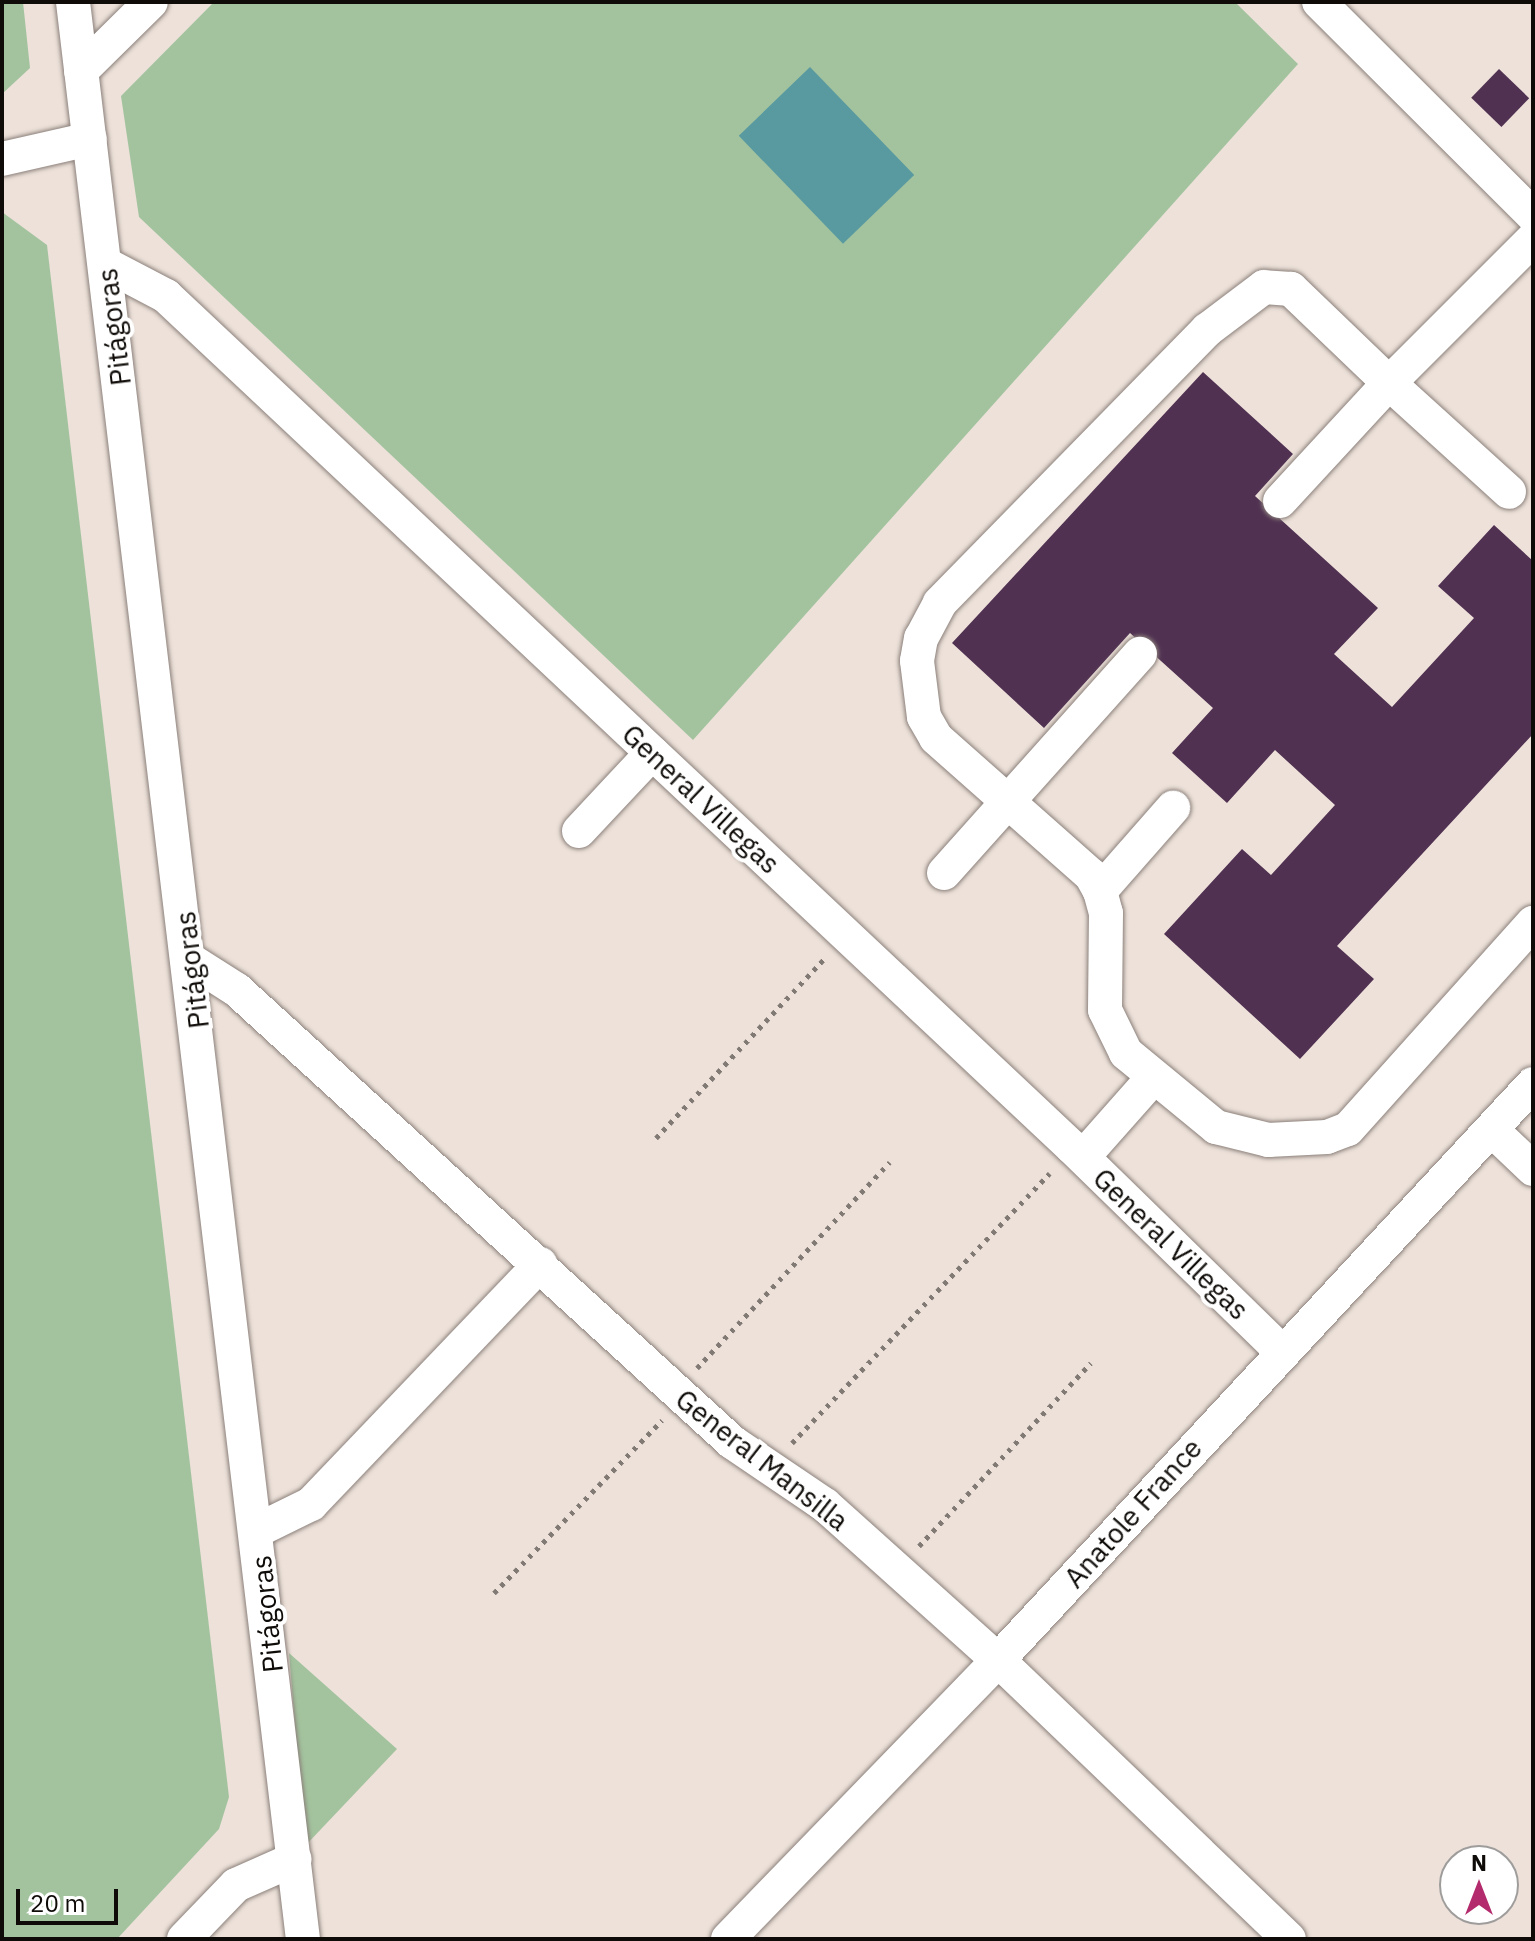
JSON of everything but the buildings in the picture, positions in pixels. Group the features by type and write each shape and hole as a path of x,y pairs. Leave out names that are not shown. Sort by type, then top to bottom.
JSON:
{"street":[{"name":"Pitágoras","path":"73,2 258,1530 303,1939"},
{"path":"81,71 151,2"},
{"path":"1319,2 1533,215"},
{"path":"2,159 90,139"},
{"path":"1280,501 1389,383 1533,239"},
{"name":"General Villegas","path":"107,265 166,296 1077,1152 1281,1351"},
{"path":"1509,492 1291,289 1264,287 1207,330 940,603 921,638 917,661 924,717 936,738 1091,875 1100,891 1106,913 1105,1010 1126,1053 1216,1127 1268,1140 1327,1137 1348,1129 1533,923"},
{"path":"944,873 1140,654"},
{"path":"579,831 652,753"},
{"path":"1100,891 1173,808"},
{"name":"General Mansilla","path":"190,960 237,990 540,1264 679,1395 769,1467 825,1505 998,1660 1289,1939"},
{"path":"1077,1152 1153,1078"},
{"name":"Anatole France","path":"728,1939 998,1660 1281,1351 1494,1132 1533,1084"},
{"path":"1494,1132 1533,1169"},
{"path":"258,1530 311,1504 540,1264"},
{"path":"184,1939 236,1885 295,1859"}],"path":[{"path":"656,1138 846,935"},
{"path":"769,1467 1077,1152"},
{"path":"494,1593 890,1162"},
{"path":"897,1570 1091,1363"}],"green space":[{"path":"2,2 23,2 30,68 2,94"},
{"path":"214,2 1235,2 1298,64 693,740 139,217 121,96"},
{"path":"2,212 47,245 229,1797 219,1829 117,1939 2,1939"},
{"path":"289,1653 397,1749 305,1846"}],"water":[{"path":"810,67 914,175 843,244 739,136"}]}
